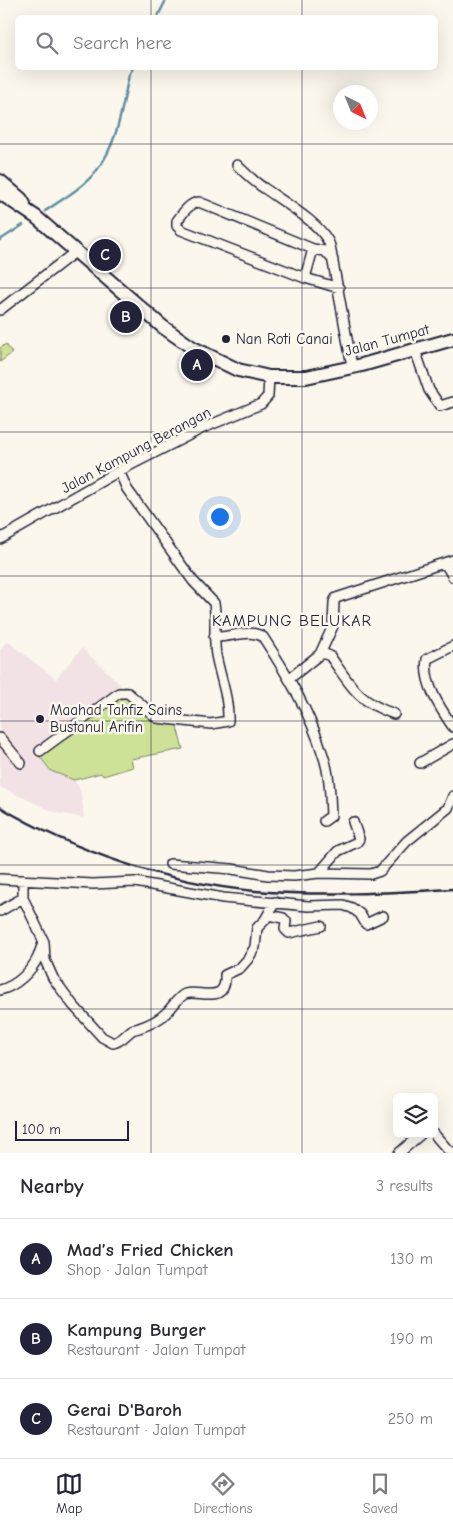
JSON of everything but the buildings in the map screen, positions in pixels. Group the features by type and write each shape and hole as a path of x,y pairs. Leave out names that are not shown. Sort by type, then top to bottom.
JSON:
{"main road":[{"name":"Jalan Tumpat","path":"0,181 21,199 26,209"},
{"name":"Jalan Tumpat","path":"0,193 26,209 163,328 193,348 225,365 269,377 306,377 453,339"}],"street":[{"path":"236,165 263,188 320,230 329,242 352,366"},
{"path":"333,260 325,251 313,250 199,202 193,203 177,221 177,226 181,230 305,278 339,288"},
{"path":"305,278 313,250"},
{"path":"0,310 75,252"},
{"path":"415,350 429,390 440,406 453,402"},
{"name":"Jalan Kampung Berangan","path":"0,539 119,472 203,428 261,404 268,396 269,377"},
{"path":"40,751 119,693 128,693 157,718 211,724 228,721 228,709 216,656 214,603 193,581 127,489 119,472"},
{"path":"289,679 320,654 333,626 334,602 336,598 449,561 453,576"},
{"path":"214,637 224,638 249,632 259,634 289,679 311,719 324,756 329,782 331,816 324,821"},
{"path":"453,646 427,659 426,665 435,699 453,726"},
{"path":"320,654 330,656 354,690 366,702 394,714"},
{"path":"0,738 21,762"},
{"path":"420,763 453,744"},
{"path":"170,864 232,869 268,875 294,876 319,873 371,874 380,870 407,842 448,808 453,796"},
{"path":"319,873 338,851 357,842 359,839 353,822"},
{"path":"0,879 93,884 135,882 223,898 308,906 342,905 352,908 360,914 366,924 383,916"},
{"path":"23,880 23,898 44,942 45,960 56,983 102,1037 113,1044 120,1041 132,1030 166,1014 184,994 208,995 220,991 225,984 225,975 240,968 248,959 255,947 257,928 268,915 275,902"},
{"path":"0,911 23,898"},
{"path":"268,915 283,918 286,921 286,929 289,933 321,926"},
{"path":"0,990 14,984 22,977 38,957 39,950 44,942"},
{"path":"399,1153 416,1138"},
{"path":"438,1138 448,1150 453,1152"}],"shaded area":[{"name":"Maahad Tahfiz Sains Bustanul Arifin","path":"7,641 56,679 82,648 123,687 37,750 51,771 74,780 81,791 84,818 54,812 0,787 0,650"}],"green space":[{"path":"6,344 12,353 0,362 0,348"},
{"path":"124,687 127,687 158,715 174,716 183,749 131,759 133,767 103,776 101,773 74,780 51,771 37,750"}],"waterway":[{"path":"158,15 166,0"},
{"path":"45,211 86,182 104,159 115,137 129,75 132,70"},
{"path":"0,240 23,225"}],"railway":[{"path":"0,807 60,838 123,863 156,873 222,887 280,893 329,894 453,889"}],"place":[{"name":"Gerai D'Baroh","path":"105,255"},
{"name":"Kampung Burger","path":"126,317"},
{"name":"Nan Roti Canai","path":"226,339"},
{"name":"Mad’s Fried Chicken","path":"197,365"},
{"name":"Maahad Tahfiz Sains Bustanul Arifin","path":"40,719"}],"district":[{"name":"KAMPUNG BELUKAR","path":"292,621"}]}
